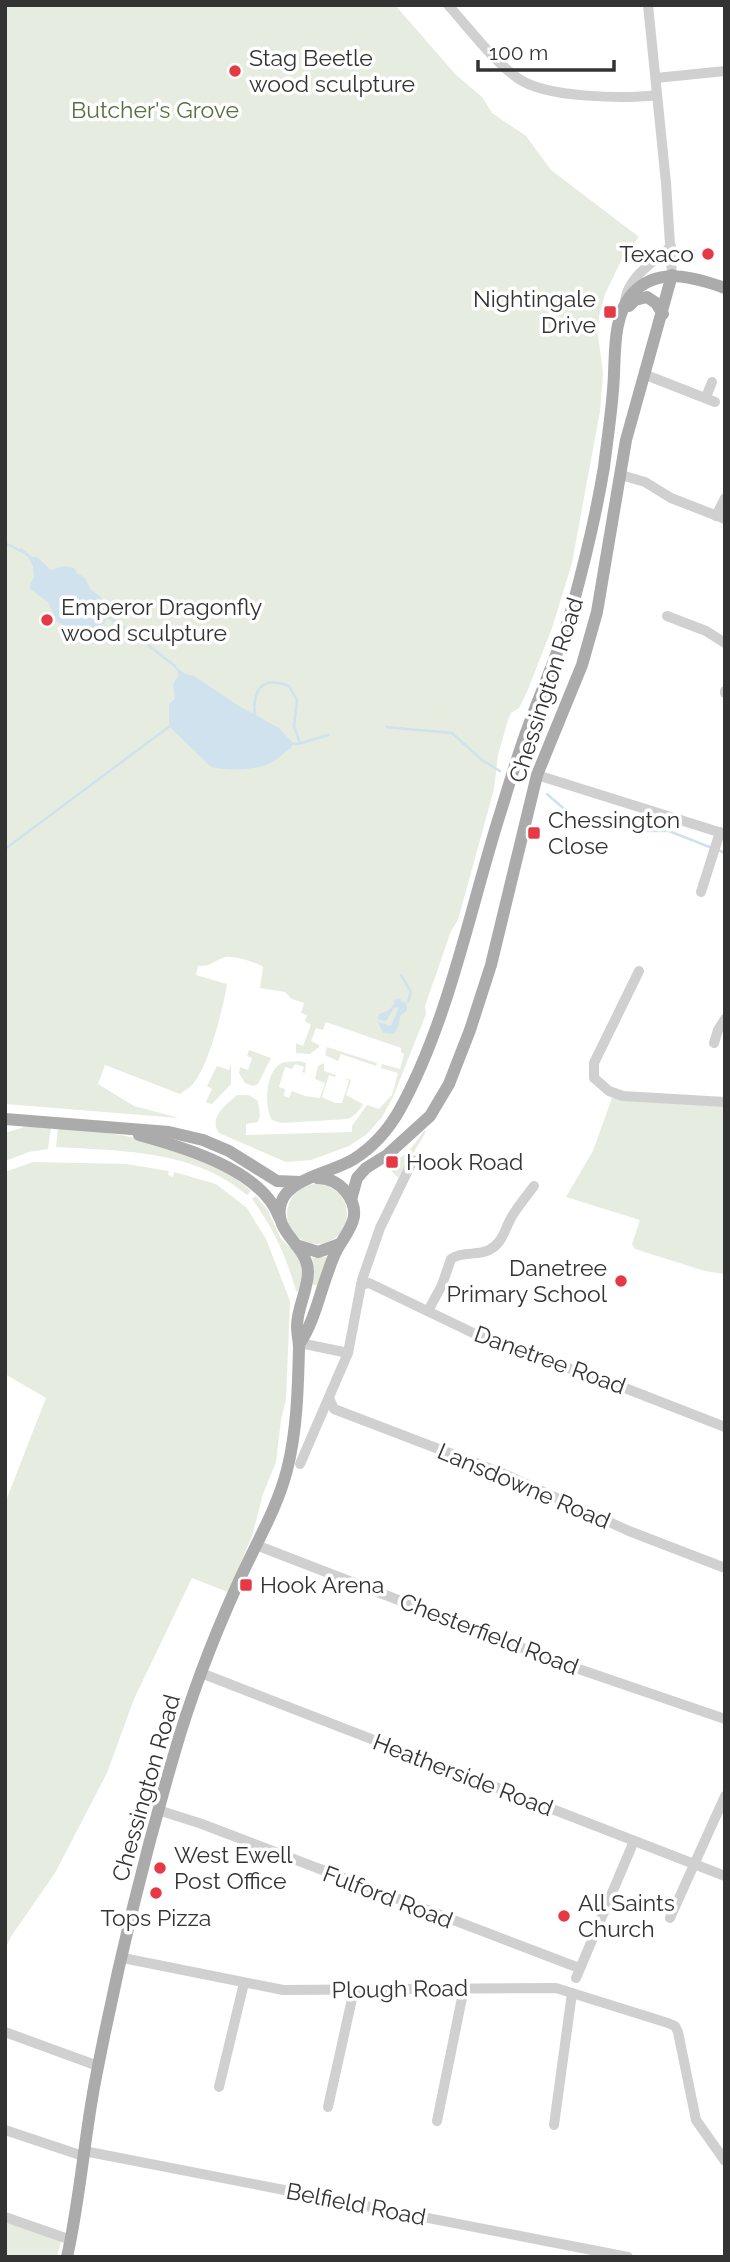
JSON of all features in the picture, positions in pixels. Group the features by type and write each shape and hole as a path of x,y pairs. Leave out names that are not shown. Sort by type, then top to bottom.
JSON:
{"main road":[{"path":"624,304 635,290 646,282 673,275 725,288"},
{"name":"Chessington Road","path":"300,1343 308,1330 340,1244 353,1224 351,1200 357,1178 426,1120 449,1084 460,1059 491,965 537,775 582,665 593,625 626,440 673,275"},
{"path":"620,321 635,300 642,297 656,303 663,314"},
{"name":"Chessington Road","path":"300,1182 316,1178 355,1159 377,1142 391,1124 416,1074 450,984 516,762 570,615 584,561 603,468 624,304"},
{"path":"5,1119 164,1131 203,1140 229,1151 273,1180 285,1183 300,1182"},
{"path":"5,1127 19,1121"},
{"path":"116,1129 193,1151 227,1168 263,1194 275,1208 283,1228"},
{"path":"316,1178 337,1183 351,1200"},
{"path":"283,1228 280,1212 283,1197 300,1182"},
{"name":"Chessington Road","path":"67,2257 98,2066 158,1810 201,1673 274,1506 288,1465 295,1420 300,1343 297,1327 308,1275 306,1261 283,1228"},
{"path":"296,1245 318,1252 340,1244"}],"street":[{"path":"448,5 506,68 534,87 622,97 657,95"},
{"name":"Chessington Road","path":"648,5 673,275"},
{"path":"656,78 725,71"},
{"name":"Chessington Road","path":"624,304 627,290 635,278 671,246"},
{"path":"646,375 710,400 712,382"},
{"path":"621,475 645,482 671,498 720,518 725,498"},
{"path":"667,616 706,631 725,643"},
{"path":"537,775 722,833 701,892"},
{"path":"639,971 594,1063 594,1078 597,1083 609,1091 630,1097 725,1102"},
{"path":"714,1043 725,1019"},
{"path":"300,1464 348,1353 361,1284 380,1228 413,1160"},
{"path":"428,1311 442,1286 451,1259 494,1248 502,1239 509,1220 534,1186"},
{"name":"Danetree Road","path":"361,1284 369,1283 495,1343 612,1383 725,1427"},
{"path":"300,1343 348,1353"},
{"name":"Lansdowne Road","path":"329,1398 334,1409 504,1474 629,1531 725,1568"},
{"name":"Chesterfield Road","path":"256,1545 564,1664 725,1719"},
{"name":"Heatherside Road","path":"201,1673 725,1876"},
{"path":"670,1918 725,1796"},
{"name":"Fulford Road","path":"158,1810 202,1824 577,1973 634,1841"},
{"name":"Plough Road","path":"122,1958 283,1990 556,1988 675,2026 696,2120 725,2161"},
{"path":"219,2087 244,1983"},
{"path":"437,2121 464,1988"},
{"path":"328,2107 352,1990"},
{"path":"554,2125 572,1993"},
{"path":"5,2032 98,2066"},
{"name":"Belfield Road","path":"5,2130 84,2154 628,2257"},
{"path":"5,2217 71,2240"}],"green space":[{"name":"Butcher's Grove","path":"5,5 395,5 456,75 482,97 492,113 526,136 551,170 639,237 624,255 605,294 599,316 598,335 603,373 600,411 572,563 552,628 527,692 519,708 511,713 508,720 498,755 494,789 458,920 451,931 425,1006 426,1014 393,1097 382,1117 367,1134 349,1146 311,1160 286,1162 219,1133 216,1127 217,1117 237,1095 249,1095 258,1101 260,1115 258,1122 246,1124 246,1135 352,1132 352,1126 367,1105 379,1109 392,1095 398,1073 381,1068 382,1064 400,1069 404,1054 401,1048 326,1022 323,1030 316,1028 311,1041 319,1047 310,1054 296,1053 296,1043 303,1046 311,1025 305,1021 307,1015 301,1013 304,1003 292,999 285,992 260,988 263,967 238,958 225,957 208,965 198,966 196,975 227,984 210,1051 191,1086 180,1094 105,1065 98,1084 134,1106 179,1118 5,1104"},
{"path":"327,1047 377,1063 376,1066 341,1054 338,1061 325,1055"},
{"path":"249,1050 271,1058 258,1084 253,1086 245,1083 239,1073 240,1067 248,1070 252,1058 247,1056"},
{"path":"282,1063 306,1063 305,1073 302,1072 304,1067 295,1064 292,1069 285,1067 279,1087 285,1089 284,1096 289,1098 292,1091 320,1098 325,1083 315,1079 318,1066 324,1063 324,1071 336,1075 329,1075 322,1097 342,1103 349,1081 344,1078 351,1080 346,1095 363,1104 358,1111 347,1119 282,1123 272,1120 267,1098 272,1073"},
{"path":"231,1064 231,1084 212,1104 207,1103 212,1089 207,1086 217,1066 229,1070"},
{"path":"613,1095 725,1104 725,1274 705,1271 635,1249 632,1244 640,1220 566,1197 593,1151"},
{"path":"24,1127 51,1127 48,1149 29,1152 5,1161 5,1133"},
{"path":"58,1128 109,1133 186,1152 231,1176 251,1191 247,1195 226,1180 181,1161 132,1152 56,1147"},
{"path":"425,1130 398,1178 388,1167 409,1151"},
{"path":"33,1162 126,1164 169,1171 168,1175 173,1177 174,1172 216,1184 247,1208 266,1239 290,1301 286,1399 276,1462 263,1494 252,1536 228,1592 192,1578 134,1699 107,1773 55,1873 10,1938 5,1950 5,1503 46,1398 5,1374 5,1172"},
{"path":"317,1184 334,1189 342,1197 347,1214 342,1231 334,1239 317,1244 300,1239 292,1231 287,1214 292,1197 300,1189"},
{"path":"256,1196 268,1211 281,1239 298,1255 304,1269 299,1292 296,1291 273,1232 252,1199"},
{"path":"328,1257 318,1286 312,1284 312,1258"},
{"path":"5,2217 62,2238 57,2257 5,2257"}],"water":[{"path":"21,548 32,557 37,557 51,570 64,566 74,568 85,578 91,590 101,597 107,614 102,625 83,629 57,622 48,602 30,589 34,577 33,566 28,557 18,550"},
{"path":"174,665 279,728 292,742 292,747 274,761 260,767 211,767 169,726 169,705 175,698 173,684 179,675"},
{"path":"400,998 406,1003 407,1010 400,1016 394,1034 383,1033 378,1022 391,1026 399,1007 394,1008 386,1021 378,1019 379,1014 390,1009 394,1000"}],"waterway":[{"path":"5,543 21,551"},
{"path":"104,614 135,635"},
{"path":"139,638 175,666"},
{"path":"255,717 255,700 260,688 271,683 289,686 297,700 294,726 300,743"},
{"path":"5,849 170,726"},
{"path":"386,727 452,733 482,760 500,771"},
{"path":"290,743 298,744 328,735"},
{"path":"547,794 570,814 589,823 636,831 669,831 712,848"},
{"path":"718,850 725,853"},
{"path":"401,975 411,992 408,1002"}],"place":[{"name":"Stag Beetle wood sculpture","path":"235,71"},
{"name":"Texaco","path":"708,254"},
{"name":"Nightingale Drive","path":"610,312"},
{"name":"Emperor Dragonfly wood sculpture","path":"47,620"},
{"name":"Chessington Close","path":"534,833"},
{"name":"Hook Road","path":"392,1162"},
{"name":"Danetree Primary School","path":"621,1281"},
{"name":"Hook Arena","path":"246,1585"},
{"name":"West Ewell Post Office","path":"160,1868"},
{"name":"Tops Pizza","path":"156,1893"},
{"name":"All Saints Church","path":"564,1916"}]}
